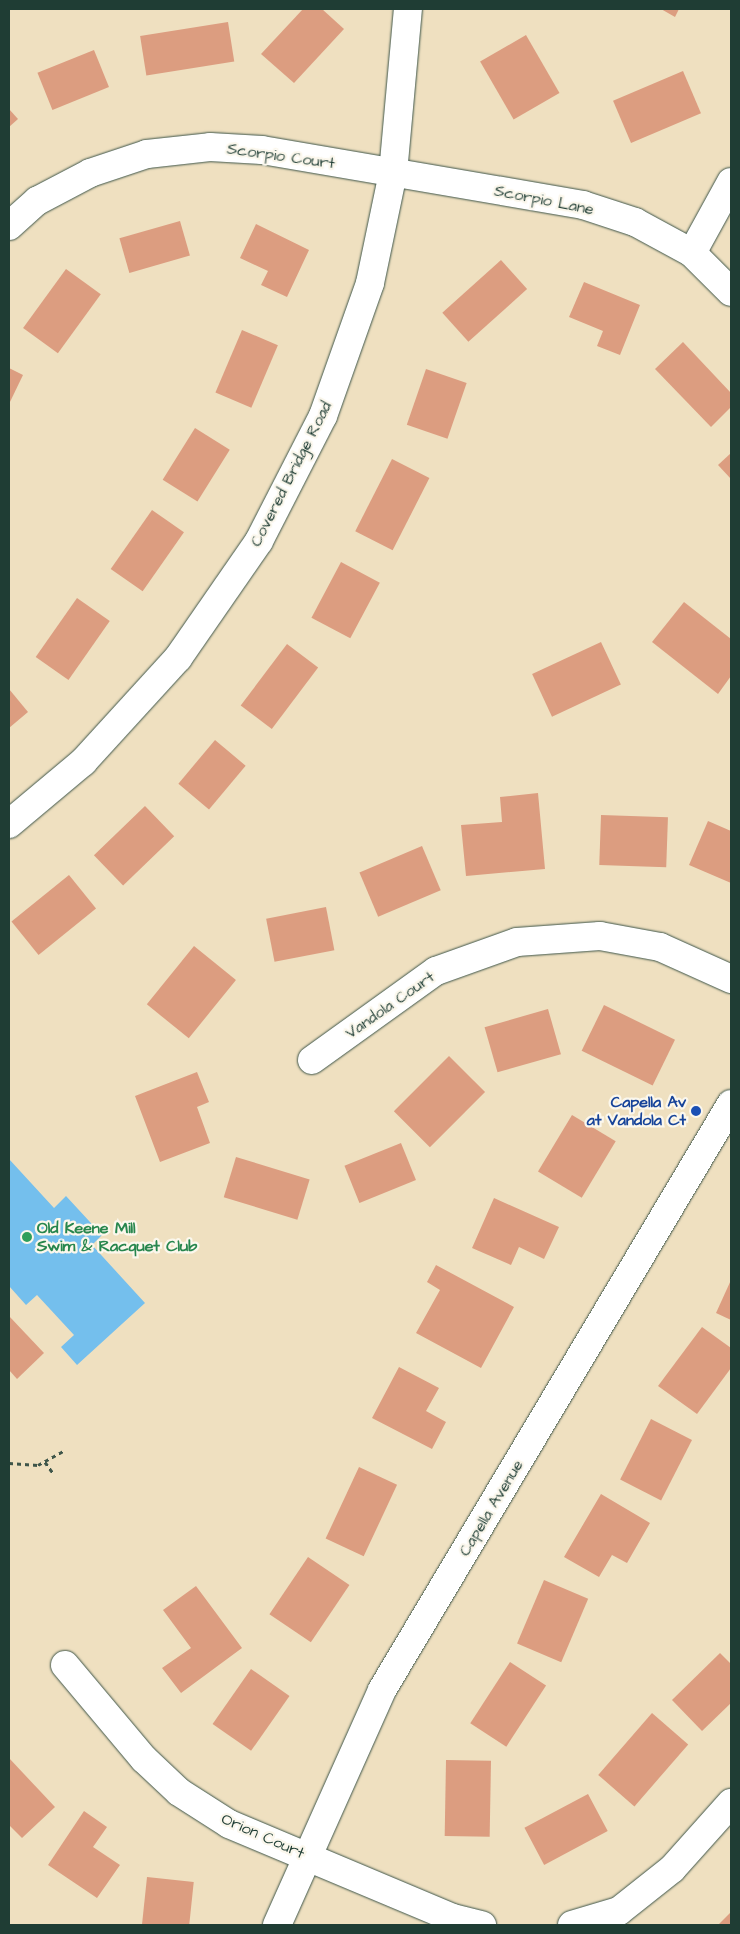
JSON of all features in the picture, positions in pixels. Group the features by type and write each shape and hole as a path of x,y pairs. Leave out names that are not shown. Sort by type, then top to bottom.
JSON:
{"street":[{"name":"Covered Bridge Road","path":"9,824 83,762 178,658 259,542 323,416 370,284 393,173 408,9"},
{"name":"Scorpio Court","path":"9,226 37,201 90,172 147,154 210,147 262,150 393,173"},
{"name":"Scorpio Lane","path":"393,173 583,205 634,222 692,253 731,292"},
{"path":"692,253 731,182"},
{"name":"Vandola Court","path":"312,1060 436,971 517,942 600,936 660,947 731,980"},
{"name":"Capella Avenue","path":"278,1925 382,1690 731,1104"},
{"name":"Orion Court","path":"66,1665 144,1759 179,1792 229,1824 482,1925"},
{"path":"572,1925 619,1911 672,1870 731,1803"}],"path":[{"path":"9,1463 45,1462 63,1451"},
{"path":"45,1462 53,1472"}],"water":[{"path":"9,1159 54,1208 66,1196 102,1235 92,1245 145,1303 77,1365 61,1347 74,1335 37,1295 26,1305 9,1286"}],"building":[{"path":"303,9 322,9 344,29 294,83 261,54"},
{"path":"661,9 679,9 675,17"},
{"path":"228,22 234,62 146,75 140,36"},
{"path":"526,35 560,93 514,120 480,62"},
{"path":"94,50 109,87 52,110 37,73"},
{"path":"683,71 701,113 631,143 613,101"},
{"path":"9,109 18,119 9,127"},
{"path":"180,221 190,256 129,273 119,238"},
{"path":"256,224 309,250 287,297 261,285 268,271 240,258"},
{"path":"501,260 527,289 468,342 442,313"},
{"path":"66,269 101,294 58,353 23,328"},
{"path":"584,282 640,305 620,355 597,346 603,331 569,317"},
{"path":"242,330 278,345 251,408 215,393"},
{"path":"683,342 731,393 731,407 711,427 655,369"},
{"path":"9,368 23,375 9,404"},
{"path":"426,369 467,383 447,439 407,425"},
{"path":"195,428 230,450 197,501 163,480"},
{"path":"731,453 731,479 718,465"},
{"path":"392,459 429,478 393,550 355,531"},
{"path":"152,510 184,532 143,591 111,569"},
{"path":"341,562 380,583 350,638 311,618"},
{"path":"77,598 110,621 68,680 36,657"},
{"path":"684,602 731,639 731,676 718,694 652,642"},
{"path":"601,642 621,685 552,717 532,674"},
{"path":"287,644 318,667 272,729 241,705"},
{"path":"9,689 28,712 9,728"},
{"path":"215,740 246,766 209,809 178,784"},
{"path":"538,793 545,869 466,876 461,825 502,822 500,797"},
{"path":"145,806 174,836 123,886 94,855"},
{"path":"601,815 668,817 666,867 599,865"},
{"path":"708,821 731,831 731,883 689,865"},
{"path":"422,846 441,890 378,917 359,873"},
{"path":"69,875 96,908 39,955 11,922"},
{"path":"326,907 334,950 275,962 266,919"},
{"path":"194,946 236,980 189,1038 147,1004"},
{"path":"604,1005 675,1040 653,1085 582,1051"},
{"path":"548,1009 561,1054 498,1072 485,1027"},
{"path":"449,1056 485,1092 430,1147 394,1111"},
{"path":"197,1072 209,1102 197,1107 210,1143 160,1162 135,1096"},
{"path":"572,1115 616,1141 582,1198 538,1172"},
{"path":"401,1143 416,1180 359,1203 344,1166"},
{"path":"236,1157 310,1180 297,1220 224,1197"},
{"path":"494,1198 559,1227 544,1259 519,1247 511,1265 472,1248"},
{"path":"436,1265 514,1307 481,1368 416,1333 440,1290 427,1282"},
{"path":"731,1280 731,1320 716,1313"},
{"path":"9,1316 44,1353 17,1379 9,1370"},
{"path":"702,1327 731,1348 731,1368 697,1414 658,1386"},
{"path":"399,1367 439,1388 426,1411 446,1422 432,1449 372,1418"},
{"path":"651,1419 692,1440 661,1500 620,1480"},
{"path":"359,1467 397,1485 364,1556 326,1539"},
{"path":"601,1494 650,1523 627,1563 612,1555 599,1577 564,1557"},
{"path":"308,1557 349,1585 311,1642 269,1614"},
{"path":"544,1580 588,1599 561,1662 517,1644"},
{"path":"196,1586 242,1648 181,1693 162,1668 191,1648 163,1610"},
{"path":"720,1653 731,1664 731,1703 702,1731 672,1700"},
{"path":"510,1662 546,1685 506,1747 470,1723"},
{"path":"251,1669 290,1696 251,1751 213,1724"},
{"path":"652,1713 688,1744 634,1806 598,1775"},
{"path":"9,1758 55,1807 22,1838 9,1825"},
{"path":"446,1760 491,1761 490,1837 445,1836"},
{"path":"588,1794 608,1831 544,1865 524,1828"},
{"path":"84,1811 107,1827 93,1847 120,1865 97,1898 48,1865"},
{"path":"147,1877 194,1882 189,1925 142,1925"},
{"path":"731,1912 731,1925 718,1925"}],"place":[{"name":"Capella Av at Vandola Ct","path":"696,1111"},
{"name":"Old Keene Mill Swim & Racquet Club","path":"27,1237"}]}
